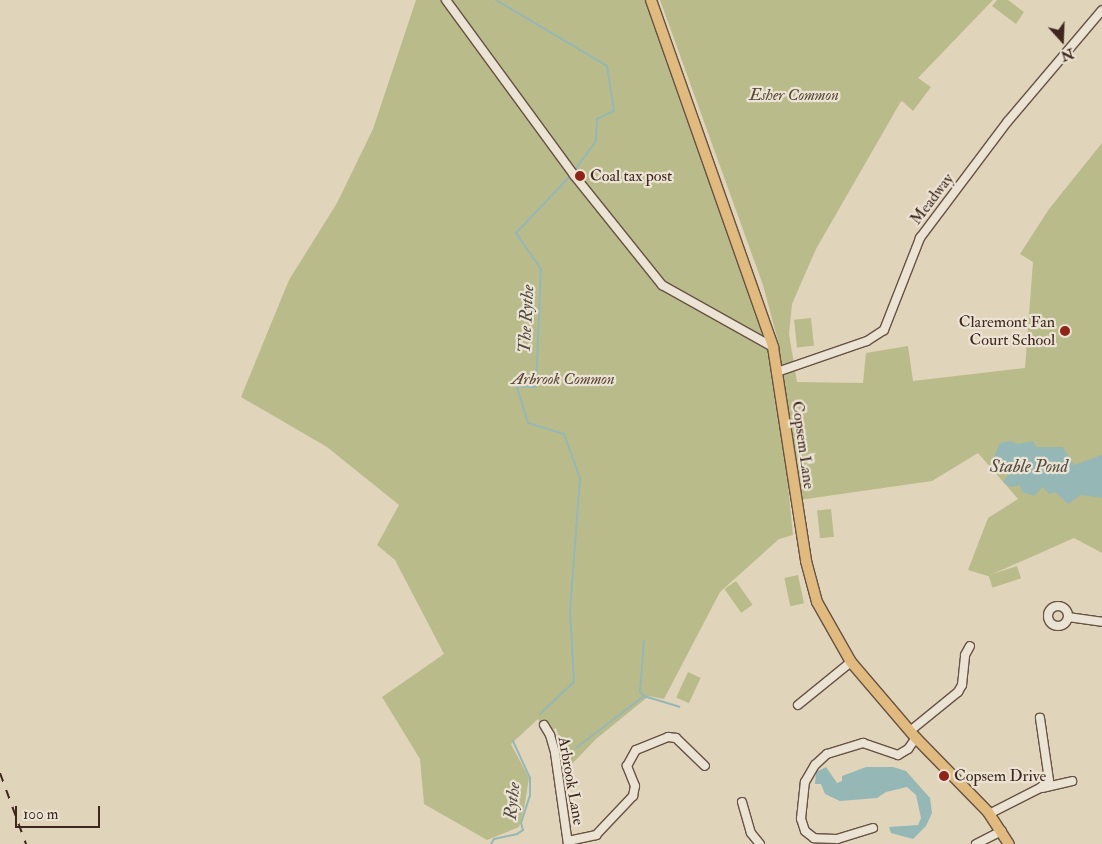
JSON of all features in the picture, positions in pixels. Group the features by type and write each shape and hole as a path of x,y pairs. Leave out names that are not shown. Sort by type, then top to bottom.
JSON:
{"main road":[{"name":"Copsem Lane","path":"651,0 773,347 806,564 817,602 852,662 913,734 989,814 1009,844"}],"street":[{"path":"446,0 572,173 662,285 773,347"},
{"name":"Meadway","path":"777,372 867,342 884,330 920,238 1008,121 1102,10"},
{"path":"1068,617 1102,622"},
{"path":"873,828 837,839 814,838 805,831 801,819 805,782 815,765 827,754 863,743 898,755 908,749 913,734 958,692 962,685 964,655 970,646"},
{"path":"798,705 852,662"},
{"path":"989,814 1040,788 1049,780 1040,718"},
{"name":"Arbrook Lane","path":"544,725 550,735 554,754 568,842"},
{"path":"568,842 596,835 633,796 634,786 627,766 636,750 672,737 705,766"},
{"path":"691,766 698,759"},
{"path":"1040,788 1072,781"},
{"path":"742,802 752,832 760,844"},
{"path":"976,844 1002,831"}],"green space":[{"name":"Arbrook Common","path":"416,0 648,0 762,324 779,394 793,535 779,539 720,592 664,699 649,696 596,739 569,767 556,728 547,733 538,719 511,744 529,778 524,809 519,827 487,840 424,804 420,759 382,697 444,654 395,560 377,545 399,505 327,447 241,397 289,280 337,203 373,129"},
{"name":"Esher Common","path":"660,0 993,0 918,78 931,87 913,111 902,101 900,103 816,249 792,304 789,334 797,382 863,383 866,353 908,346 913,381 1025,368 1033,262 1020,254 1049,209 1102,143 1102,553 1074,538 988,576 968,570 988,518 1018,499 978,453 932,481 799,500 778,341 763,285"},
{"path":"997,0 1008,0 1024,12 1016,24 992,6"},
{"path":"811,318 814,346 797,348 794,320"},
{"path":"831,509 834,537 820,538 817,510"},
{"path":"1017,566 1021,578 992,588 988,575"},
{"path":"798,575 804,603 790,606 784,578"},
{"path":"736,581 753,605 741,613 725,589"},
{"path":"688,672 701,678 689,703 676,697"}],"water":[{"name":"Stable Pond","path":"1011,441 1018,444 1033,441 1036,447 1063,447 1074,465 1102,455 1102,498 1081,495 1068,504 1055,492 1049,494 1043,487 1034,496 1022,492 1020,485 1010,487 1003,482 1010,473 1003,464 993,459 1000,443"},
{"path":"826,767 837,783 842,781 842,776 866,767 893,767 906,771 930,798 932,813 926,826 913,839 891,833 889,827 918,825 921,818 916,795 907,787 886,792 877,798 840,801 825,794 821,784 815,784 816,772"}],"waterway":[{"name":"The Rythe","path":"496,0 607,66 614,111 597,119 596,141 575,170"},
{"name":"The Rythe","path":"540,714 574,682 570,611 580,478 564,434 528,423 517,386 536,387 541,269 516,233 570,176"},
{"path":"644,641 640,692 644,696 679,707"},
{"path":"576,748 644,696"},
{"name":"Rythe","path":"491,844 494,839 517,834 523,830 521,823 530,795 530,778 513,741"}],"railway":[{"path":"0,773 26,844"}],"place":[{"name":"Coal tax post","path":"580,176"},
{"name":"Claremont Fan Court School","path":"1065,331"},
{"name":"Copsem Drive","path":"944,776"}]}
